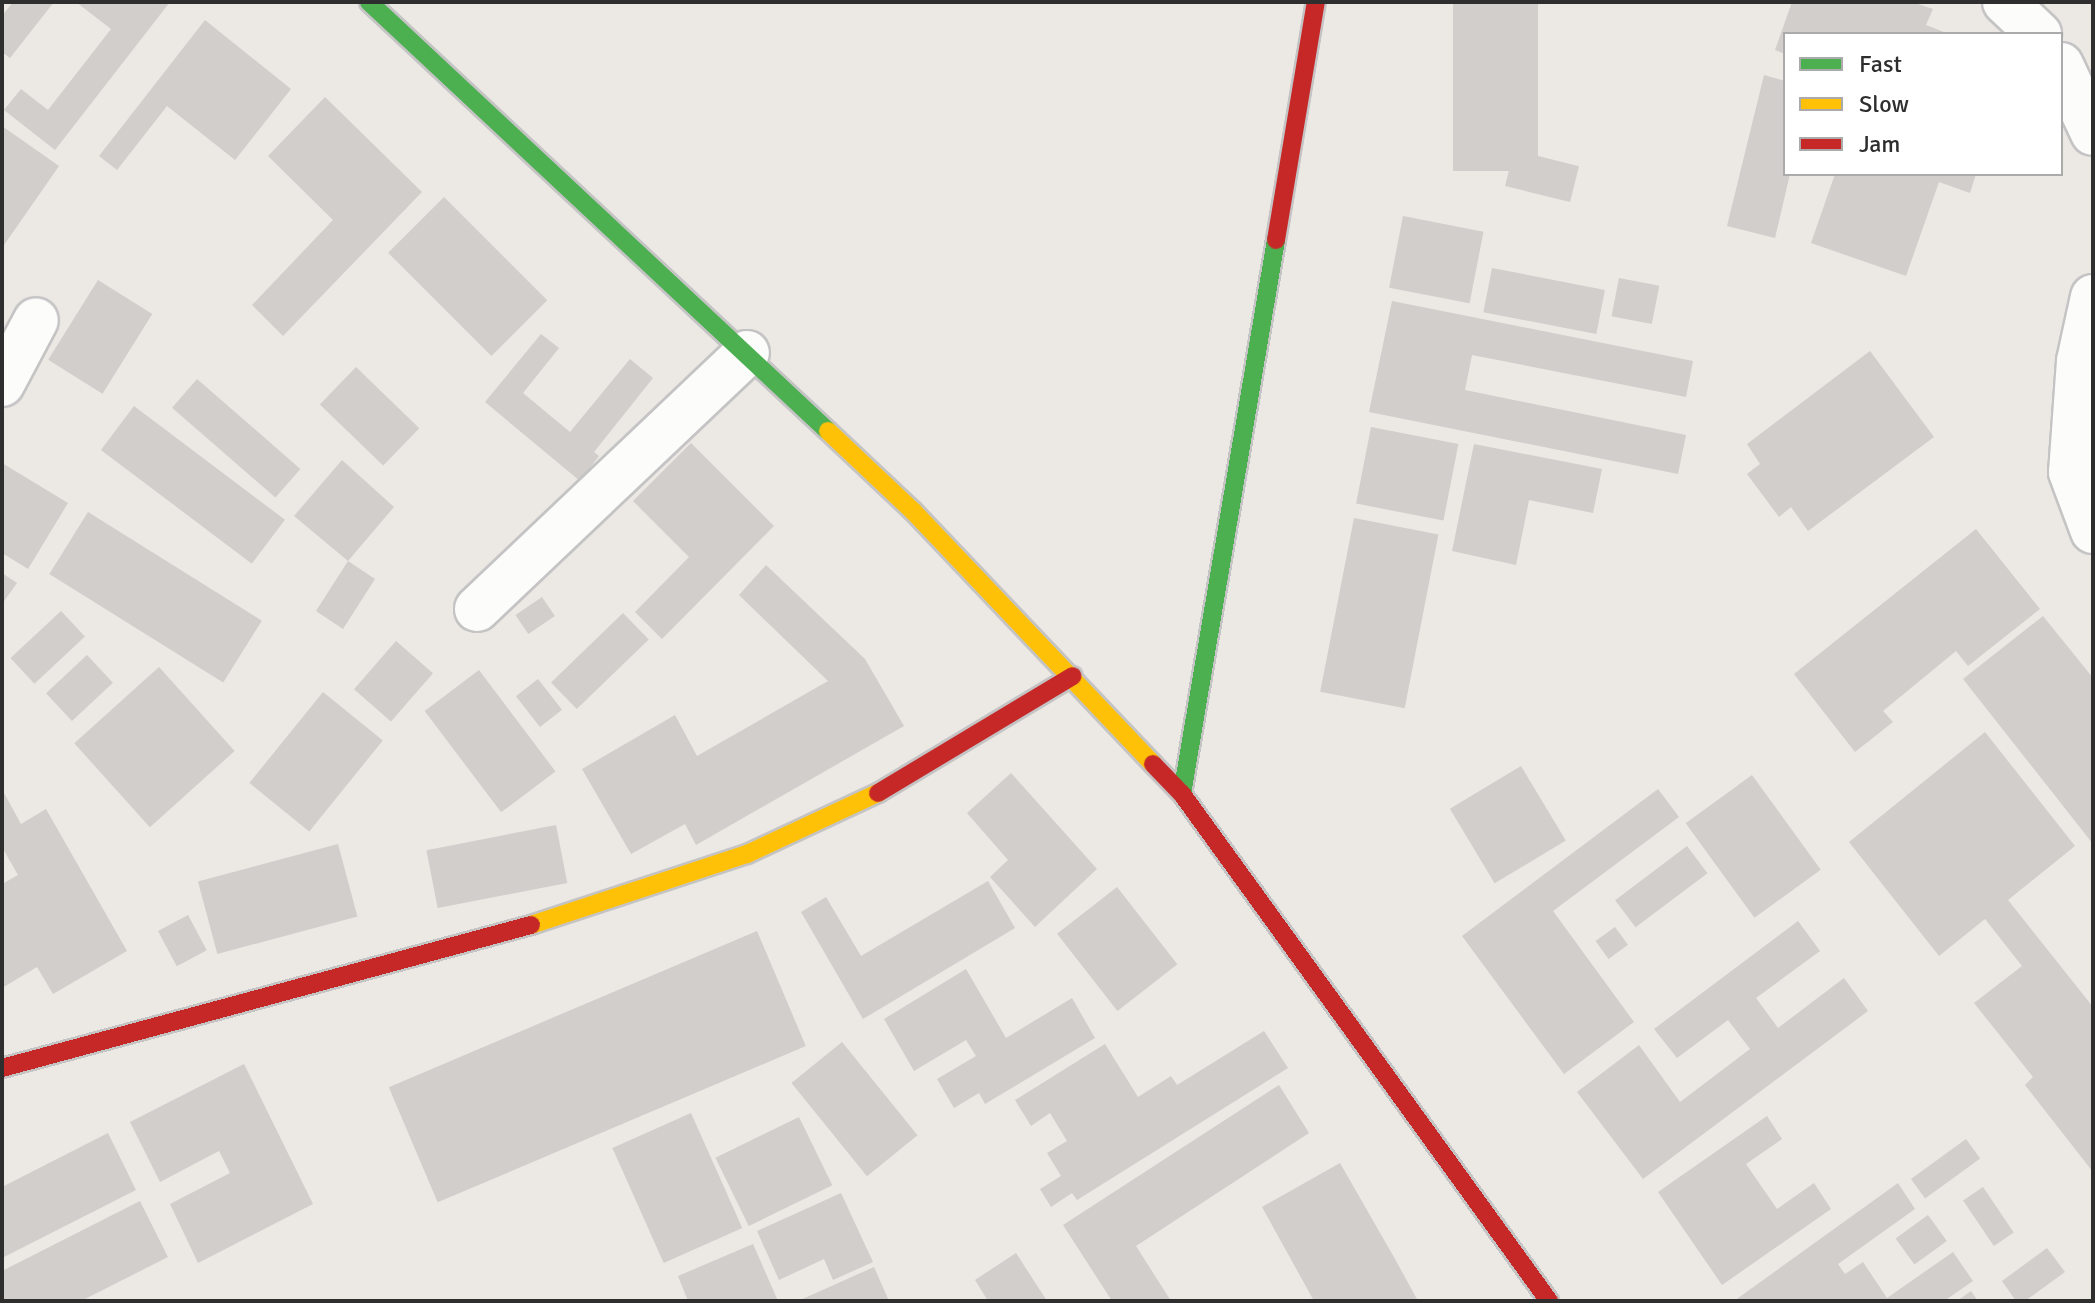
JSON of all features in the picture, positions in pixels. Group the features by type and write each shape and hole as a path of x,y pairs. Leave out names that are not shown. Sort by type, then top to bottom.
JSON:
{"street":[{"path":"369,2 913,511 1182,794 1549,1301"},
{"path":"1182,794 1316,2"},
{"path":"2005,2 2037,32"},
{"path":"2063,69 2093,133"},
{"path":"2093,297 2079,361 2071,472 2093,531"},
{"path":"2,384 36,320"},
{"path":"477,609 747,353"},
{"path":"2,1068 584,911 747,854 902,782 1073,676"}],"building":[{"path":"13,2 54,2 10,58 2,52 2,16"},
{"path":"76,2 170,2 55,150 4,110 21,89 48,110 111,29"},
{"path":"1453,2 1538,2 1538,171 1453,171"},
{"path":"1792,2 1912,2 1933,9 1926,25 1944,32 1783,32 1783,53 1775,50"},
{"path":"205,20 291,89 235,160 167,106 117,170 99,156"},
{"path":"1764,75 1783,80 1783,176 1790,176 1775,238 1727,226"},
{"path":"325,97 422,192 283,336 252,305 333,220 268,156"},
{"path":"2,126 59,166 2,248"},
{"path":"1514,150 1579,166 1570,202 1505,186"},
{"path":"1834,176 1975,176 1970,193 1939,182 1906,276 1811,243"},
{"path":"444,197 547,300 491,356 388,253"},
{"path":"1403,216 1483,232 1470,303 1389,288"},
{"path":"1492,268 1605,290 1596,334 1483,312"},
{"path":"1619,278 1659,286 1652,324 1612,316"},
{"path":"98,280 152,314 102,394 48,360"},
{"path":"1392,301 1693,361 1686,397 1472,355 1465,390 1686,435 1678,474 1369,412"},
{"path":"541,334 559,348 523,393 570,432 630,359 653,378 594,452 599,456 580,481 485,402"},
{"path":"1870,351 1934,437 1808,531 1791,507 1779,517 1747,474 1760,464 1747,444"},
{"path":"356,367 419,428 383,466 320,404"},
{"path":"197,379 300,469 275,498 172,408"},
{"path":"134,406 285,520 252,564 101,450"},
{"path":"1371,427 1458,444 1443,521 1356,504"},
{"path":"691,443 774,526 662,639 635,612 689,557 633,501"},
{"path":"1474,444 1602,469 1593,513 1529,500 1516,565 1452,551"},
{"path":"342,460 394,507 348,561 294,516"},
{"path":"2,463 68,503 28,569 2,553"},
{"path":"88,512 262,621 223,683 49,574"},
{"path":"1354,518 1438,534 1405,708 1320,692"},
{"path":"1976,529 2040,609 1968,666 1956,651 1883,711 1893,722 1855,752 1794,674"},
{"path":"348,561 375,579 343,629 316,611"},
{"path":"766,565 865,659 904,726 696,845 685,824 631,854 582,769 675,715 697,756 828,681 739,595"},
{"path":"2,573 17,583 2,604"},
{"path":"542,597 555,616 528,634 515,615"},
{"path":"61,611 85,637 34,684 11,658"},
{"path":"623,613 649,640 577,709 551,682"},
{"path":"2043,616 2093,678 2093,844 1963,679"},
{"path":"396,641 433,673 391,721 354,689"},
{"path":"87,655 113,683 72,721 46,693"},
{"path":"159,667 235,751 150,827 74,743"},
{"path":"479,670 555,771 501,812 425,711"},
{"path":"538,679 562,710 540,727 516,696"},
{"path":"323,692 383,740 309,831 249,783"},
{"path":"1985,732 2075,846 2008,900 2093,1007 2093,1172 2025,1085 2033,1077 1974,1003 2022,966 1985,919 1939,956 1849,842"},
{"path":"1521,766 1566,841 1495,883 1450,809"},
{"path":"1011,773 1097,869 1035,927 990,877 1008,860 967,813"},
{"path":"1752,775 1821,870 1754,918 1686,823"},
{"path":"1658,789 1679,817 1553,911 1634,1022 1564,1074 1462,936"},
{"path":"4,793 21,824 46,809 127,951 53,994 37,967 2,988 2,884 18,875 2,847"},
{"path":"556,825 567,883 438,908 426,850"},
{"path":"338,844 357,916 217,954 198,882"},
{"path":"1687,846 1707,873 1636,927 1615,900"},
{"path":"988,881 1015,928 863,1019 801,912 826,897 861,956"},
{"path":"1117,887 1177,964 1117,1011 1057,934"},
{"path":"188,915 207,950 177,966 158,931"},
{"path":"1798,921 1820,951 1756,998 1778,1028 1844,978 1868,1011 1643,1179 1577,1092 1639,1045 1680,1102 1750,1049 1728,1020 1677,1058 1654,1029"},
{"path":"1615,927 1628,945 1609,959 1596,941"},
{"path":"757,931 806,1046 438,1202 389,1087"},
{"path":"966,969 1006,1038 1072,998 1095,1038 985,1104 979,1093 954,1108 937,1079 976,1056 966,1040 914,1071 884,1019"},
{"path":"1264,1031 1288,1068 1077,1200 1072,1193 1051,1207 1040,1189 1061,1176 1047,1153 1067,1141 1050,1113 1031,1126 1015,1100 1105,1044 1138,1097 1171,1076 1177,1085"},
{"path":"842,1042 918,1135 867,1176 791,1083"},
{"path":"244,1064 313,1204 198,1263 170,1204 230,1173 219,1151 160,1182 130,1122"},
{"path":"1279,1085 1309,1133 1136,1246 1171,1301 1112,1301 1063,1225"},
{"path":"691,1113 742,1228 664,1263 612,1148"},
{"path":"1767,1116 1782,1139 1746,1164 1777,1209 1814,1183 1831,1209 1722,1285 1658,1192"},
{"path":"799,1117 832,1185 749,1226 715,1158"},
{"path":"108,1133 136,1190 2,1258 2,1187"},
{"path":"1966,1139 1980,1158 1925,1198 1911,1179"},
{"path":"1340,1163 1418,1301 1314,1301 1262,1207"},
{"path":"1898,1183 1915,1209 1838,1264 1845,1274 1863,1262 1887,1298 1953,1252 1973,1281 1944,1301 1734,1301"},
{"path":"1983,1187 2014,1233 1994,1246 1963,1200"},
{"path":"841,1193 873,1262 833,1280 824,1259 779,1280 757,1231"},
{"path":"140,1201 168,1257 81,1301 2,1301 2,1271"},
{"path":"1928,1215 1947,1241 1914,1264 1896,1239"},
{"path":"753,1244 778,1301 688,1301 678,1276"},
{"path":"2047,1248 2065,1272 2025,1301 2016,1301 2002,1281"},
{"path":"1016,1253 1047,1301 988,1301 975,1280"},
{"path":"874,1267 889,1301 798,1301"},
{"path":"1971,1291 1978,1301 1957,1301"}],"traffic: fast":[{"path":"369,2 828,431"},
{"path":"1182,794 1276,240"}],"traffic: slow":[{"path":"828,431 913,511 1153,764"},
{"path":"531,925 747,854 878,793"}],"traffic: jam":[{"path":"1276,240 1316,2"},
{"path":"878,793 1073,676"},
{"path":"1153,764 1182,794 1549,1301"},
{"path":"2,1068 531,925"}]}
